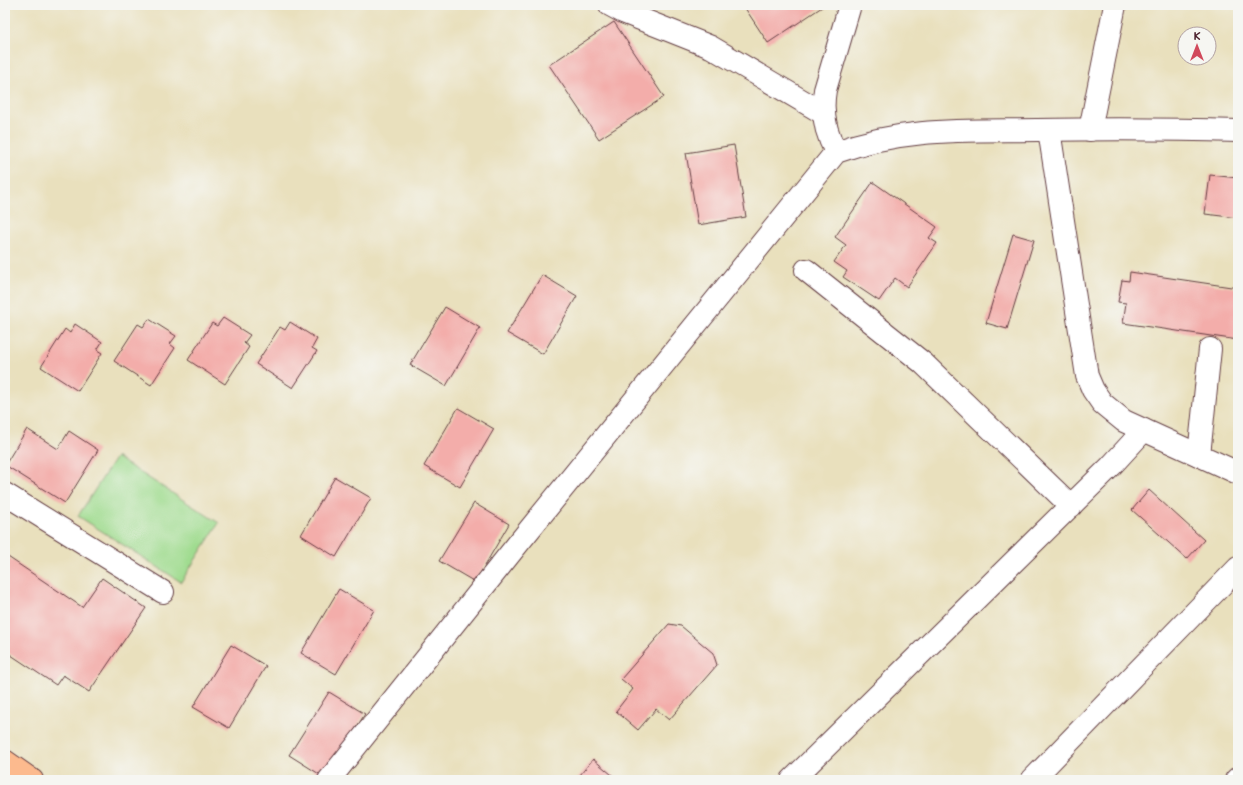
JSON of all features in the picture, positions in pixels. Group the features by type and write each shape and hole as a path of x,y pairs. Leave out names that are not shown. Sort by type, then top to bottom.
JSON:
{"main road":[{"path":"5,761 32,780"}],"street":[{"path":"836,152 826,130 823,113 825,90 850,5"},
{"path":"1090,130 1115,5"},
{"path":"622,7 711,47 823,113"},
{"path":"330,780 526,534 836,152 861,143 916,133 977,129 1238,131"},
{"path":"1049,130 1087,376 1093,390 1102,403 1124,422 1238,473"},
{"path":"806,270 923,363 1071,506"},
{"path":"1199,455 1210,349"},
{"path":"792,780 1071,506 1144,430"},
{"path":"5,494 163,592"},
{"path":"1032,780 1238,568"}],"green space":[{"path":"116,457 219,523 181,582 78,516"}],"building":[{"path":"743,5 825,5 768,43"},
{"path":"614,22 664,97 599,139 549,65"},
{"path":"734,145 746,217 698,225 686,153"},
{"path":"1210,175 1238,178 1238,218 1205,214"},
{"path":"873,182 937,227 929,238 937,243 907,287 895,278 879,301 843,277 847,271 834,262 846,245 835,237"},
{"path":"1013,234 1034,240 1007,329 986,323"},
{"path":"1130,272 1238,288 1238,340 1123,323 1126,303 1118,302 1122,280 1129,281"},
{"path":"542,275 577,296 543,354 507,333"},
{"path":"445,307 480,328 446,386 410,365"},
{"path":"223,318 250,335 244,343 249,347 225,384 188,360 212,323 217,326"},
{"path":"149,319 176,336 170,344 175,348 151,385 114,361 138,324 143,327"},
{"path":"290,322 317,339 312,348 317,351 293,388 256,364 280,327 285,330"},
{"path":"75,324 102,342 97,350 102,353 78,391 41,367 65,329 70,333"},
{"path":"458,408 494,429 460,487 424,466"},
{"path":"27,429 58,449 69,431 98,450 65,503 5,465"},
{"path":"335,477 371,498 336,557 301,535"},
{"path":"1149,490 1204,540 1187,559 1132,510"},
{"path":"474,503 509,524 475,582 439,561"},
{"path":"5,555 82,607 102,578 146,608 89,692 63,675 56,685 5,651"},
{"path":"339,589 374,610 336,674 301,653"},
{"path":"669,624 681,626 713,653 717,665 669,720 656,709 638,730 616,711 633,689 621,679"},
{"path":"231,645 266,666 229,728 193,707"},
{"path":"329,692 365,714 324,777 289,755"},
{"path":"593,759 618,780 576,780"}]}
